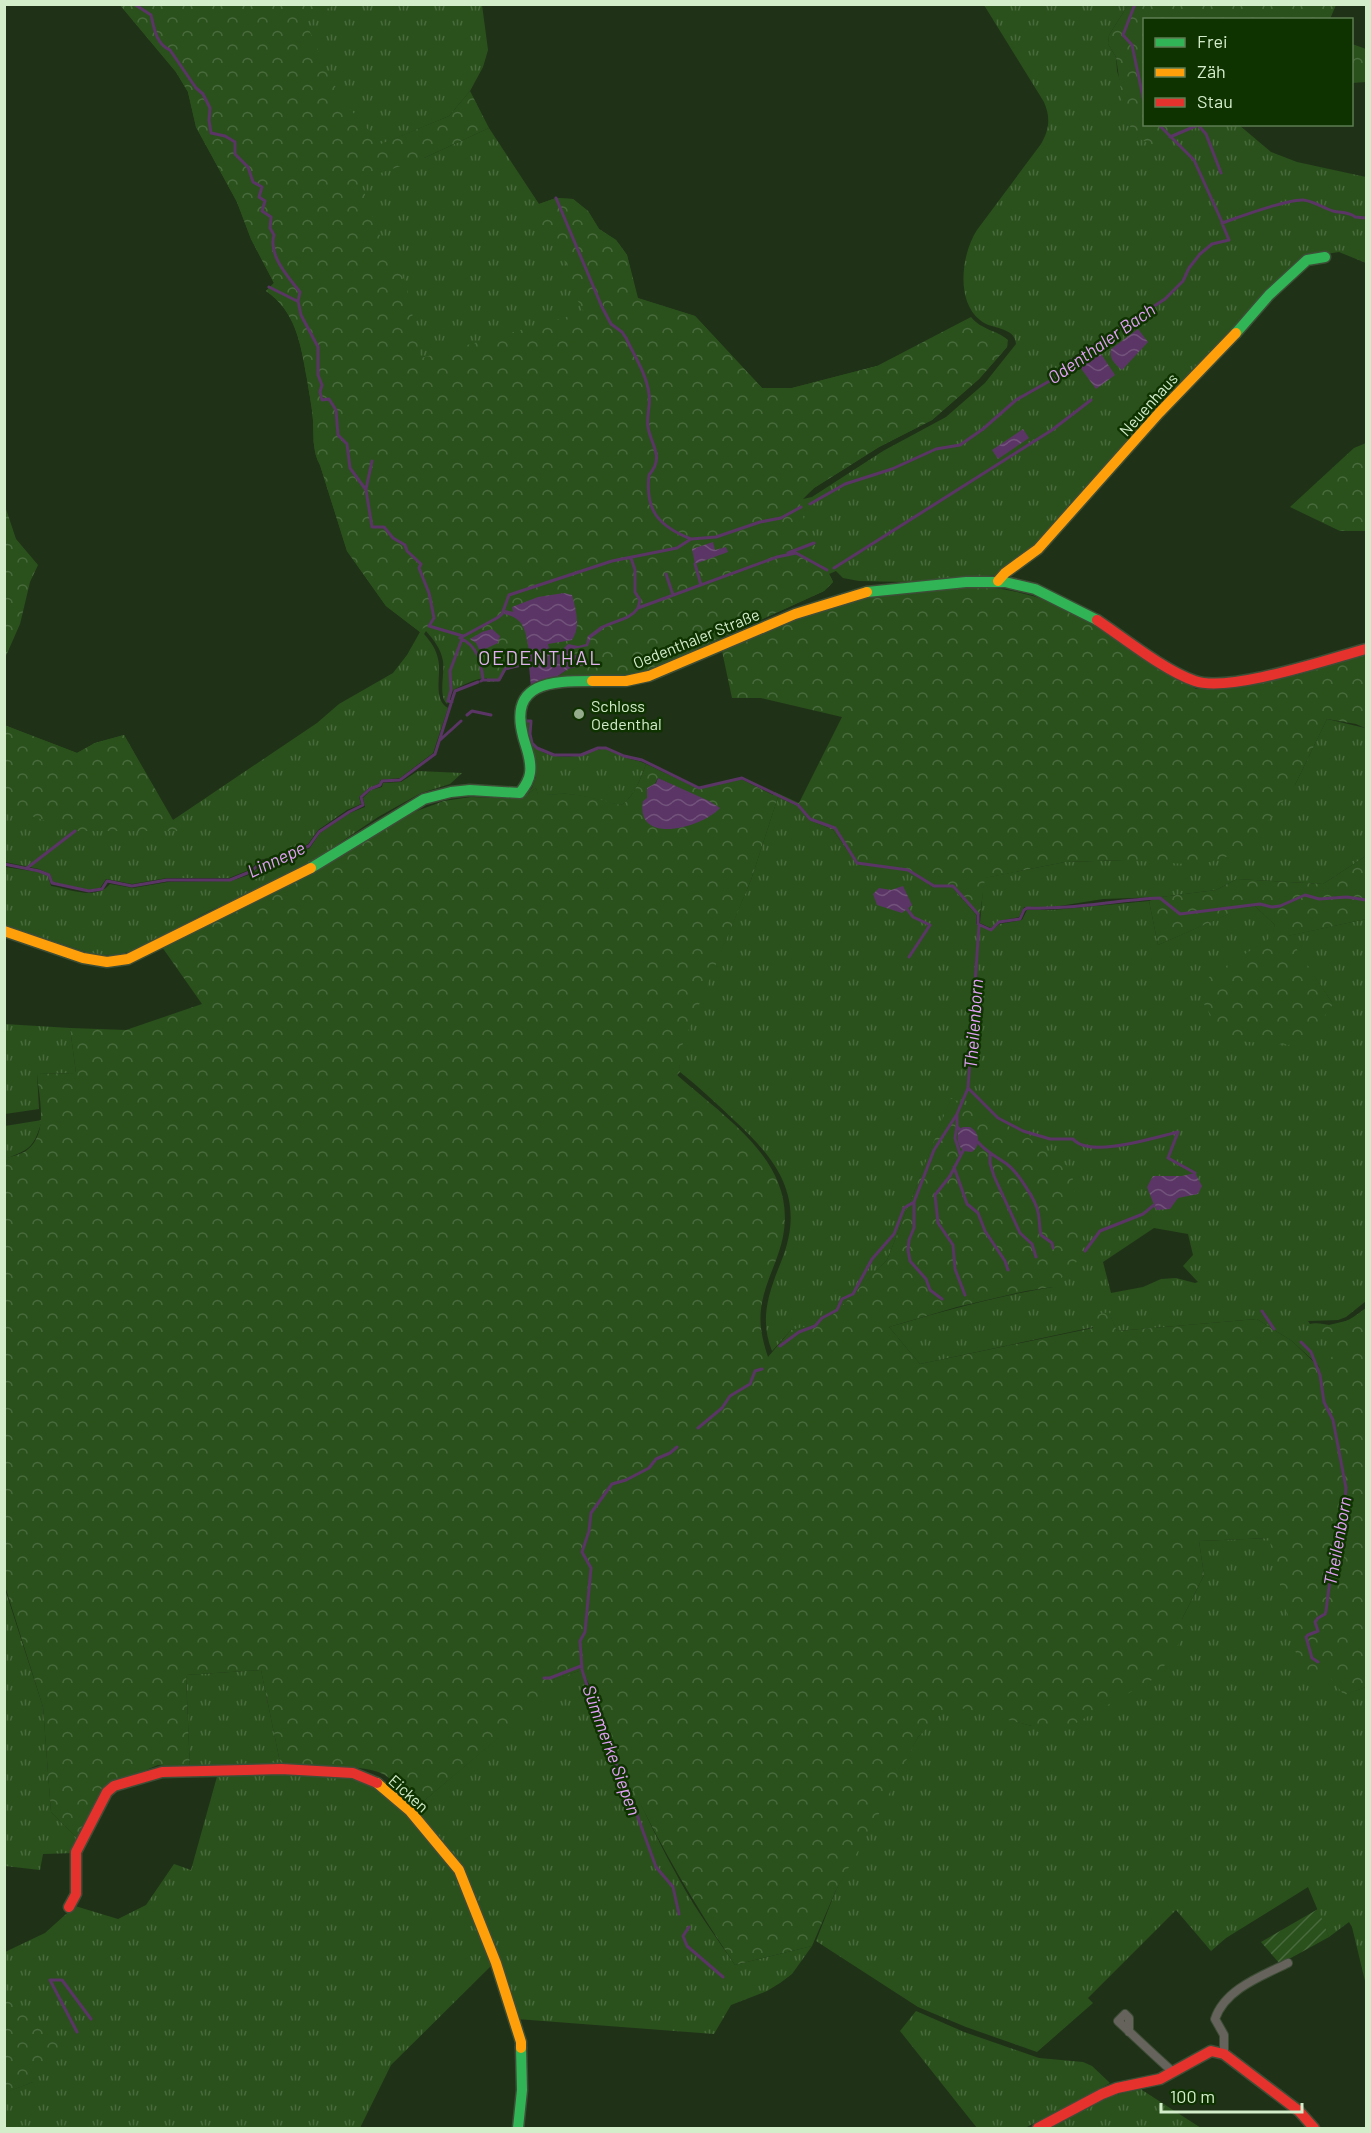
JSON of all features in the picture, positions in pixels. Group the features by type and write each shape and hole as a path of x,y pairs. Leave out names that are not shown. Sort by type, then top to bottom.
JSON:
{"street":[{"name":"Neuenhaus","path":"998,581 1005,573 1038,549 1159,413 1234,336 1277,287 1307,260 1325,257"},
{"name":"Oedenthaler Straße","path":"4,930 82,958 107,962 128,959 303,873 423,799 470,790 520,792 528,784 531,770 519,715 522,700 534,690 560,683 628,681 649,676 795,614 874,590 998,581 1035,589 1071,605 1107,626 1180,675 1197,682 1212,684 1277,674 1366,649"},
{"name":"Eicken","path":"69,1907 76,1894 76,1853 107,1792 114,1786 162,1772 281,1769 353,1773 381,1785 410,1810 459,1870 496,1963 521,2042 522,2090 518,2128"},
{"path":"1224,2054 1224,2035 1215,2019 1220,2008 1243,1986 1288,1963"},
{"path":"1129,2032 1173,2072"},
{"path":"1038,2128 1102,2094 1117,2088 1160,2079 1211,2051 1224,2054 1299,2111 1314,2128"}],"green space":[{"path":"1128,4 1336,5 1330,18 1143,18 1143,126 1183,126 1156,147 1138,138 1125,119 1116,57 1108,44 1109,35"},
{"path":"120,5 482,5 488,50 483,67 470,91 449,116 382,144 424,158 489,128 539,204 556,198 573,199 588,211 599,229 616,240 627,255 637,298 695,316 762,388 792,388 877,366 1007,347 979,379 932,420 879,447 814,488 803,499 812,497 883,451 946,417 985,383 1016,344 1012,334 985,323 972,311 964,289 965,263 977,230 1041,144 1046,134 1048,119 1044,102 984,5 1128,5 1109,35 1108,44 1116,57 1117,71 1138,138 1158,126 1240,126 1271,152 1297,162 1366,177 1366,263 1339,252 1306,257 1036,548 999,575 909,582 859,581 843,578 836,571 829,574 833,582 824,591 648,671 528,665 506,670 500,681 487,682 487,678 483,678 465,684 453,690 447,704 443,696 442,657 437,645 426,631 424,634 433,646 438,659 440,699 448,708 433,753 400,778 380,780 380,783 369,788 359,797 361,804 347,810 318,830 308,844 283,855 259,860 251,869 229,878 167,878 132,884 106,879 100,888 89,890 53,882 50,874 39,869 5,862 4,725 77,753 95,743 124,735 173,820 317,723 339,704 393,673 420,632 386,606 347,551 316,454 310,400 299,341 291,319 284,308 266,291 274,283 251,239 237,202 196,127 188,92 176,72"},
{"path":"120,5 334,5 305,21 332,81 348,107 381,144 449,116 470,91 489,128 424,158 360,180 378,232 406,283 421,358 584,312 572,290 569,271 555,239 544,230 539,218 539,204 556,198 573,199 588,211 599,229 616,240 627,255 638,298 695,316 762,388 792,388 877,366 971,317 979,325 1008,340 1007,347 979,379 932,420 879,447 814,488 801,499 800,505 806,527 833,582 824,591 648,671 629,677 549,682 568,669 588,664 587,659 572,654 573,649 581,649 590,643 591,638 601,630 601,627 588,636 586,644 568,645 564,655 549,648 547,644 554,641 564,642 577,633 576,611 564,593 538,597 513,612 504,613 517,619 524,628 530,655 525,662 503,669 498,678 487,677 479,649 483,650 492,629 470,639 461,634 430,626 427,629 423,628 420,632 386,606 347,551 316,454 302,354 291,319 276,299 266,291 274,283 251,239 237,202 196,127 188,92 176,72"},
{"path":"1353,44 1366,49 1366,82 1353,83"},
{"path":"1366,443 1366,531 1340,531 1290,507 1354,448"},
{"path":"5,506 16,539 38,565 30,582 20,624 5,658"},
{"path":"966,586 1013,591 1028,595 1087,618 1196,689 1298,675 1366,654 1365,728 1356,724 1327,719 1295,785 1245,851 1200,865 1126,860 1065,862 985,878 980,914 976,915 952,887 934,888 908,871 857,864 833,830 809,820 797,806 778,797 751,880 679,1053 680,1072 677,1075 743,1133 761,1154 775,1176 783,1201 784,1229 761,1308 761,1330 768,1357 791,1330 827,1321 887,1260 951,1098 1022,1133 1071,1169 1085,1251 1053,1287 957,1307 889,1327 920,1364 1093,1328 1092,1316 1109,1312 1117,1331 1257,1319 1292,1341 1320,1368 1338,1351 1310,1324 1329,1325 1350,1320 1366,1308 1366,1687 1344,1695 1328,1675 1310,1682 1302,1679 1269,1538 1199,1541 1204,1575 1182,1619 1185,1634 1157,1677 1076,1723 1038,1732 1032,1726 949,1705 918,1737 880,1812 836,1890 812,1946 735,1965 679,1876 642,1807 582,1670 553,1680 559,1687 413,1810 400,1790 383,1774 361,1768 334,1766 281,1767 261,1670 186,1675 190,1770 158,1765 110,1785 81,1842 51,1812 43,1707 5,1586 4,1159 27,1150 34,1143 38,1134 41,1104 37,1074 76,1073 70,1028 126,1030 202,1004 162,947 305,877 414,812 444,801 471,797 520,799 536,788 538,794 574,795 621,805 633,793 646,764 699,789 741,779 773,795 775,792 799,803 842,717 761,698 732,698 722,651 805,616 876,594","holes":["658,778 713,804 647,798"]},
{"path":"1327,719 1365,728 1366,723 1366,856 1323,884 1237,879 1216,890 1161,897 1103,899 1053,907 1024,907 1019,917 999,921 991,928 980,923 984,878 1065,862 1126,860 1295,785"},
{"path":"524,722 530,722 529,734 534,746 546,753 567,757 607,749 646,764 633,793 621,805 574,795 538,795 536,788 520,799 532,788 536,777"},
{"path":"4,725 77,753 95,743 124,735 178,831 75,831 5,807"},
{"path":"418,771 462,773 450,784 421,793 378,817 301,869 209,911 137,949 118,955 95,955 5,925 5,867 38,872 48,876 51,886 90,893 98,892 110,884 133,888 168,882 231,881 252,874 262,864 284,859 310,848 320,833 350,813 365,807 363,798 371,790 382,787 383,783 401,782"},
{"path":"778,797 797,806 809,820 833,830 857,864 908,871 934,888 952,887 976,915 976,924 991,931 1000,924 1022,920 1027,910 1053,910 1149,901 1158,945 1242,908 1255,906 1275,925 1271,938 1333,1004 1287,936 1366,919 1366,1301 1346,1317 1338,1320 1308,1321 1310,1324 1341,1323 1366,1308 1345,1694 1366,1687 1366,1985 1352,1927 1349,1922 1329,1937 1308,1887 1226,1938 1211,1951 1176,1910 1088,1998 1093,2003 1037,2052 918,2007 816,1941 836,1890 918,1737 949,1704 1032,1726 1182,1619 1204,1575 1199,1541 1269,1538 1328,1379 1317,1364 1292,1341 1257,1319 1117,1331 1109,1313 1094,1327 920,1364 889,1327 970,1304 1053,1287 951,1099 887,1260 827,1322 791,1330 772,1351 766,1328 767,1306 788,1240 791,1220 784,1184 765,1152 751,1136 680,1072 678,1053 751,880","holes":["1154,1228 1188,1234 1193,1255 1183,1266 1198,1282 1176,1278 1161,1279 1143,1287 1111,1293 1103,1262"]},
{"path":"1366,856 1366,919 1288,936 1333,1004 1314,1031 1289,1045 1226,1040 1204,1004 1204,991 1209,977 1270,938 1275,925 1255,906 1243,908 1158,945 1149,901 1161,897 1216,890 1237,879 1323,884"},
{"path":"4,1024 70,1028 76,1073 37,1074 39,1109 5,1114"},
{"path":"42,1120 34,1142 21,1152 5,1159 5,1126"},
{"path":"4,1586 43,1707 51,1812 81,1842 75,1853 43,1854 40,1870 5,1866"},
{"path":"261,1670 281,1767 190,1770 186,1675"},
{"path":"582,1670 628,1777 666,1855 693,1902 735,1965 812,1946 792,1974 780,1983 767,1991 731,2005 714,2034 517,2019 461,1868 413,1810 558,1687 552,1680"},
{"path":"282,1771 380,1779 456,1871 493,1964 391,2065 360,2128 5,2128 4,2093 33,2082 5,1997 5,1952 45,1933 75,1906 118,1919 146,1905 174,1864 191,1870 218,1773"},
{"path":"1318,1909 1329,1937 1280,1964 1261,1942"},
{"path":"4,1997 62,2043 33,2082 5,2093"},
{"path":"916,2011 964,2032 1039,2058 1083,2062 1092,2066 1110,2083 1025,2128 977,2128 900,2031"},
{"path":"1142,2088 1201,2128 1046,2128 1112,2096"}],"water":[{"path":"1138,329 1148,342 1122,370 1112,358 1111,349"},
{"path":"1099,351 1115,375 1096,389 1077,363"},
{"path":"1023,429 1029,438 998,459 992,450"},
{"path":"713,542 715,550 726,547 728,552 695,564 692,549"},
{"path":"564,593 572,595 577,618 575,635 572,640 548,644 549,648 564,654 563,649 568,644 578,646 586,644 588,636 601,626 602,630 591,638 588,646 573,649 572,654 587,659 588,664 568,669 549,682 531,687 529,666 525,666 530,654 524,628 517,619 504,614 505,610 513,612 512,607 538,597"},
{"path":"492,629 500,636 498,643 483,650 479,649 470,639 482,632"},
{"path":"658,778 720,808 699,822 686,826 672,829 649,824 643,815 643,801 647,798 647,788 656,783"},
{"path":"903,886 912,905 902,913 877,905 873,894 879,888 891,890"},
{"path":"970,1127 976,1132 978,1143 972,1152 963,1151 959,1143 959,1129"},
{"path":"1195,1173 1202,1186 1198,1194 1178,1198 1170,1209 1156,1210 1147,1187 1153,1176 1182,1176"}],"waterway":[{"path":"134,4 151,15 159,40 170,50 196,88 203,94 210,108 211,133 225,136 235,142 235,154 248,167 253,182 262,187 259,197 265,201 262,211 271,217 270,228 274,235 276,258 300,292 298,301 301,315 318,347 318,375 322,385 320,392 322,400 329,399 336,410 338,435 347,444 350,468 366,490 372,527 384,527 393,538 405,545 407,551 421,564 419,568 429,593 434,618 429,626 463,636"},
{"path":"1135,4 1123,35 1132,45 1143,97"},
{"path":"1160,126 1194,160 1222,222"},
{"path":"1170,137 1196,126"},
{"path":"1199,126 1206,134 1221,173"},
{"path":"556,198 602,307 611,324 626,338 646,380 649,398 648,427 657,456 654,468 649,475 649,498 652,507 662,522 691,539"},
{"name":"Odenthaler Bach","path":"810,504 845,484 892,469 936,449 960,445 983,429 1016,400 1062,374 1073,359 1165,299 1183,281 1189,268 1200,254 1212,244 1229,240 1222,223 1296,200 1366,218"},
{"path":"269,287 297,301"},
{"path":"834,568 1052,430 1091,400"},
{"path":"366,489 372,461"},
{"name":"Odenthaler Bach","path":"481,681 483,680 478,655 471,645 460,638 502,614 509,595 612,561 677,548 691,539 716,537 760,522 781,518 801,507"},
{"path":"788,553 814,543"},
{"path":"601,628 626,618 638,608 777,557 796,553 827,570"},
{"name":"Odenthaler Bach","path":"631,558 635,570 635,592 640,600 638,608"},
{"path":"695,564 701,585"},
{"path":"666,574 673,595"},
{"path":"452,702 448,701 451,690 450,671 462,639"},
{"path":"483,680 499,680 505,669 525,664"},
{"name":"Linnepe","path":"4,864 39,871 49,875 52,883 89,891 102,889 107,881 132,886 167,880 230,880 252,871 261,862 283,857 309,846 319,832 363,805 361,797 370,789 380,785 382,781 400,780 435,754 455,691 478,682"},
{"path":"467,715 472,711 491,715"},
{"path":"440,740 461,721"},
{"path":"524,721 531,721 532,743 537,748 554,755 581,755 598,748 606,748 624,756 642,760 699,788 742,778 798,805 810,819 835,828 857,863 908,870 934,886 953,886 978,914 978,924 991,930 999,922 1020,919 1027,908 1060,908 1160,898 1180,914 1260,904 1280,906 1305,895 1319,899 1347,897 1366,900"},
{"path":"27,868 75,831"},
{"path":"907,909 913,917 930,925 909,957"},
{"name":"Theilenborn","path":"979,925 968,1088 998,1118 1023,1131 1050,1139 1073,1139 1081,1145 1107,1147 1178,1132 1168,1158 1195,1173"},
{"path":"780,1346 799,1332 815,1326 822,1318 837,1310 842,1299 853,1294 872,1259 894,1234 904,1208 914,1202 934,1150 957,1114 968,1088"},
{"path":"957,1114 959,1129"},
{"path":"957,1126 955,1138 960,1154"},
{"path":"978,1142 988,1152 1008,1165 1021,1180 1037,1207 1041,1235 1052,1243 1053,1248"},
{"path":"963,1151 950,1176 935,1195 938,1223 953,1245 955,1269 965,1295"},
{"path":"990,1154 994,1176 1020,1233 1032,1244 1036,1257"},
{"path":"954,1167 967,1204 978,1213 985,1231 1005,1261 1008,1270"},
{"path":"914,1202 914,1228 908,1250 910,1261 926,1279 930,1290 942,1299"},
{"path":"1085,1251 1100,1231 1143,1214 1154,1205"},
{"name":"Theilenborn","path":"1262,1311 1274,1329"},
{"name":"Theilenborn","path":"1301,1342 1311,1352 1320,1375 1324,1402 1333,1420 1346,1488 1342,1538 1333,1556 1326,1611 1315,1622 1318,1631 1306,1637 1312,1658 1318,1662"},
{"path":"698,1428 722,1408 730,1396 750,1384 755,1371 762,1369"},
{"name":"Sümmerke Siepen","path":"677,1447 656,1459 649,1468 626,1480 612,1484 591,1513 589,1531 582,1552 591,1568 585,1632 580,1641 582,1670 604,1737 632,1801 656,1867 673,1887 679,1914"},
{"path":"544,1678 550,1678 581,1666"},
{"name":"Sümmerke Siepen","path":"689,1927 683,1936 687,1946 723,1977"},
{"path":"77,2032 50,1980 62,1980 91,2019"}],"traffic: fast":[{"path":"1236,333 1269,295 1307,260 1325,257"},
{"path":"867,592 966,582 1005,582 1035,589 1097,620"},
{"path":"311,868 424,799 470,790 520,793 528,781 530,768 520,718 522,705 528,695 548,684 592,681"},
{"path":"518,2128 522,2090 521,2048"}],"traffic: slow":[{"path":"998,581 1005,573 1038,549 1159,413 1236,333"},
{"path":"592,681 626,681 649,676 795,614 867,592"},
{"path":"4,931 83,958 107,962 128,959 311,868"},
{"path":"377,1783 410,1811 459,1870 496,1963 521,2048"}],"traffic: jam":[{"path":"1097,620 1171,670 1195,681 1211,683 1254,679 1366,649"},
{"path":"69,1907 76,1894 76,1852 107,1792 114,1786 162,1772 281,1769 353,1773 377,1783"},
{"path":"1038,2128 1102,2094 1117,2088 1160,2079 1211,2051 1224,2054 1299,2111 1314,2128"}],"place":[{"name":"Schloss Oedenthal","path":"579,714"}],"district":[{"name":"OEDENTHAL","path":"540,657"}]}
